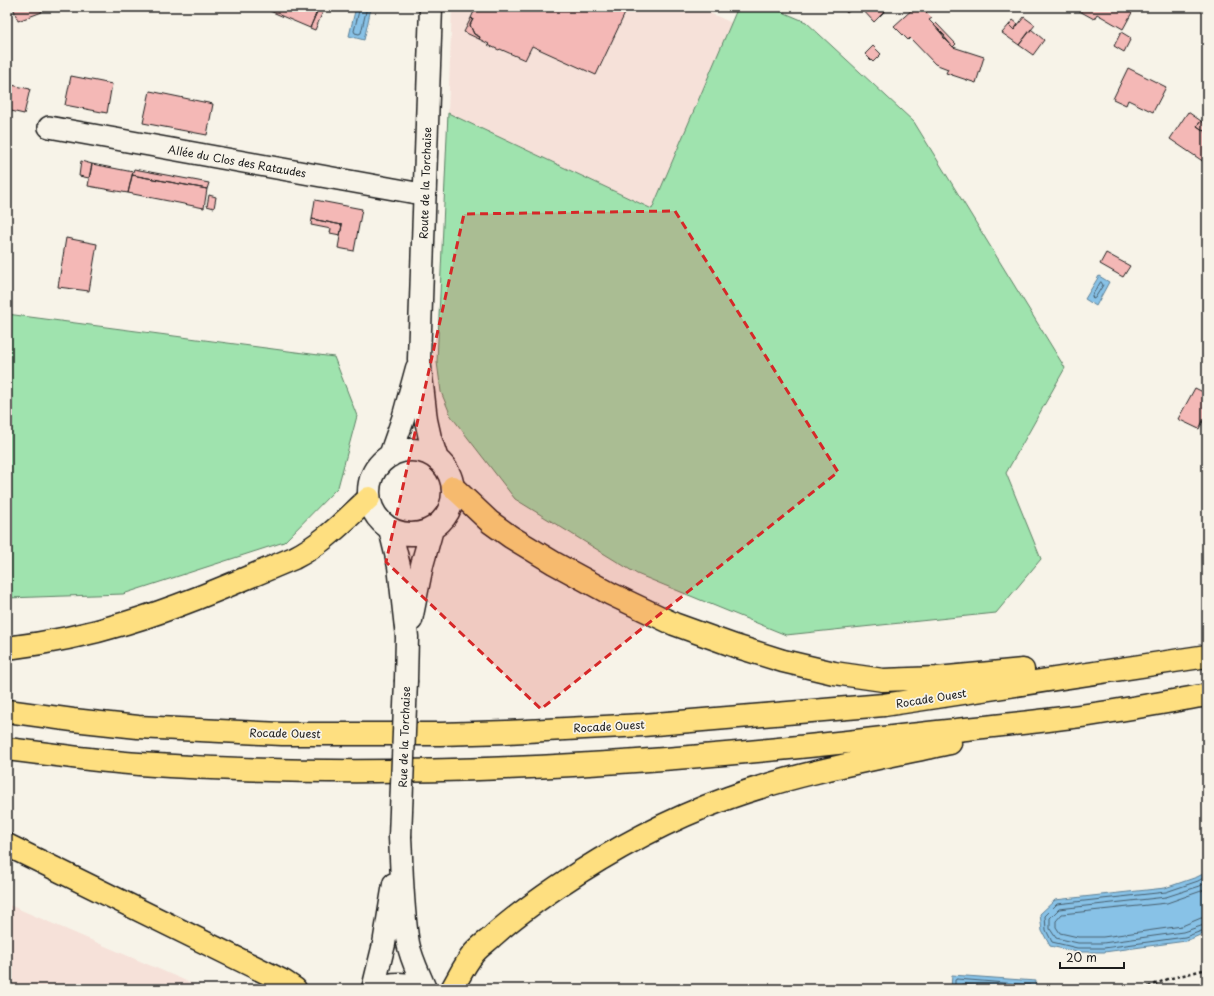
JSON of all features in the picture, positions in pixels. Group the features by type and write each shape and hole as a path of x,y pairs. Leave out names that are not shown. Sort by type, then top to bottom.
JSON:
{"main road":[{"name":"Route de la Torchaise","path":"431,7 419,359 426,420 437,459"},
{"name":"Route de la Torchaise","path":"390,456 403,419 419,359"},
{"path":"453,487 449,511 442,521 432,529 422,533 400,533 390,529 380,521 373,510 369,498 369,486 373,474 380,463 401,451 414,450 426,453 437,459 447,472 453,487 490,522 511,538 611,594 674,624 735,646 783,661 834,673 883,680 937,678 1207,655"},
{"path":"7,648 43,643 127,623 158,613 294,558 309,551 324,540 369,498"},
{"name":"Rue de la Torchaise","path":"390,529 399,566 407,637 400,837 404,910 408,944 415,966 425,989"},
{"name":"Rue de la Torchaise","path":"407,637 422,565 432,529"},
{"name":"Rocade Ouest","path":"7,711 138,727 282,734 440,734 507,732 643,725 884,704 1207,655"},
{"path":"452,989 475,952 536,901 576,874 653,830 728,798 771,784 851,764 1088,715 1207,695"},
{"path":"7,749 136,764 208,768 280,771 442,770 645,761 782,749 1088,715"},
{"name":"Rue de la Torchaise","path":"374,989 384,944 400,837"},
{"path":"7,845 283,980 295,989"},
{"path":"374,989 386,984 400,983 415,986 420,989"}],"street":[{"name":"Allée du Clos des Rataudes","path":"49,127 416,193 425,188"}],"path":[{"path":"1143,989 1168,979 1207,969"}],"highlighted area":[{"path":"675,211 838,472 541,709 386,562 464,214"}],"shaded area":[{"path":"452,7 697,7 732,23 652,210 448,113"},
{"path":"7,904 205,989 7,989"}],"green space":[{"path":"738,7 771,7 806,22 914,122 1065,368 1006,473 1041,559 996,613 786,635 637,574 515,499 451,416 441,392 437,362 448,113 652,209"},
{"path":"7,314 334,357 357,416 338,487 284,542 123,594 7,598"}],"water":[{"path":"356,7 371,8 364,40 349,36"},
{"path":"1099,276 1109,282 1096,306 1085,299"},
{"path":"1207,872 1207,932 1186,941 1104,952 1077,952 1050,946 1042,931 1040,914 1055,900 1165,888"},
{"path":"952,975 1036,981 1035,989 951,989"}],"building":[{"path":"13,7 40,7 42,12 18,21"},
{"path":"272,7 319,7 310,28 270,11"},
{"path":"319,7 325,7 315,30 310,28"},
{"path":"476,7 628,7 596,75 532,46 525,60 488,45 489,44 479,39 480,37 474,34 470,25 473,19 471,18"},
{"path":"841,7 854,7 847,13"},
{"path":"860,7 889,7 874,22"},
{"path":"915,7 921,7 932,18 929,20 945,36 943,37 953,47 984,57 976,83 946,73 948,69 935,64 910,38 908,40 894,26"},
{"path":"1135,7 1123,29 1097,14 1094,19 1074,8"},
{"path":"1024,17 1035,25 1019,45 1002,33 1009,25 1014,30"},
{"path":"471,18 473,19 470,25 474,34 480,37 479,39 464,32"},
{"path":"1013,20 1018,24 1014,30 1009,25"},
{"path":"936,23 956,44 953,47 934,25"},
{"path":"1031,29 1044,40 1033,55 1019,45"},
{"path":"1121,32 1131,38 1124,52 1114,46"},
{"path":"873,46 881,54 873,62 865,54"},
{"path":"1128,68 1166,87 1153,112 1128,100 1126,105 1113,99"},
{"path":"71,76 112,84 107,113 65,105"},
{"path":"7,84 30,89 24,114 7,110"},
{"path":"150,91 213,104 207,135 143,123"},
{"path":"1188,112 1201,121 1197,126 1207,133 1207,158 1204,162 1170,139"},
{"path":"1201,121 1207,125 1206,132 1197,126"},
{"path":"81,161 92,164 89,178 79,176"},
{"path":"92,164 133,172 128,193 88,186"},
{"path":"134,169 209,183 207,189 132,175"},
{"path":"132,175 207,189 204,208 128,193"},
{"path":"209,195 216,197 214,208 207,206"},
{"path":"315,200 362,209 354,251 338,248 342,225 312,219"},
{"path":"312,219 342,225 340,235 330,233 331,229 311,225"},
{"path":"66,238 97,244 89,291 58,287"},
{"path":"1106,253 1130,266 1123,277 1100,264"},
{"path":"1195,388 1207,394 1207,420 1204,419 1199,429 1178,419"}]}
